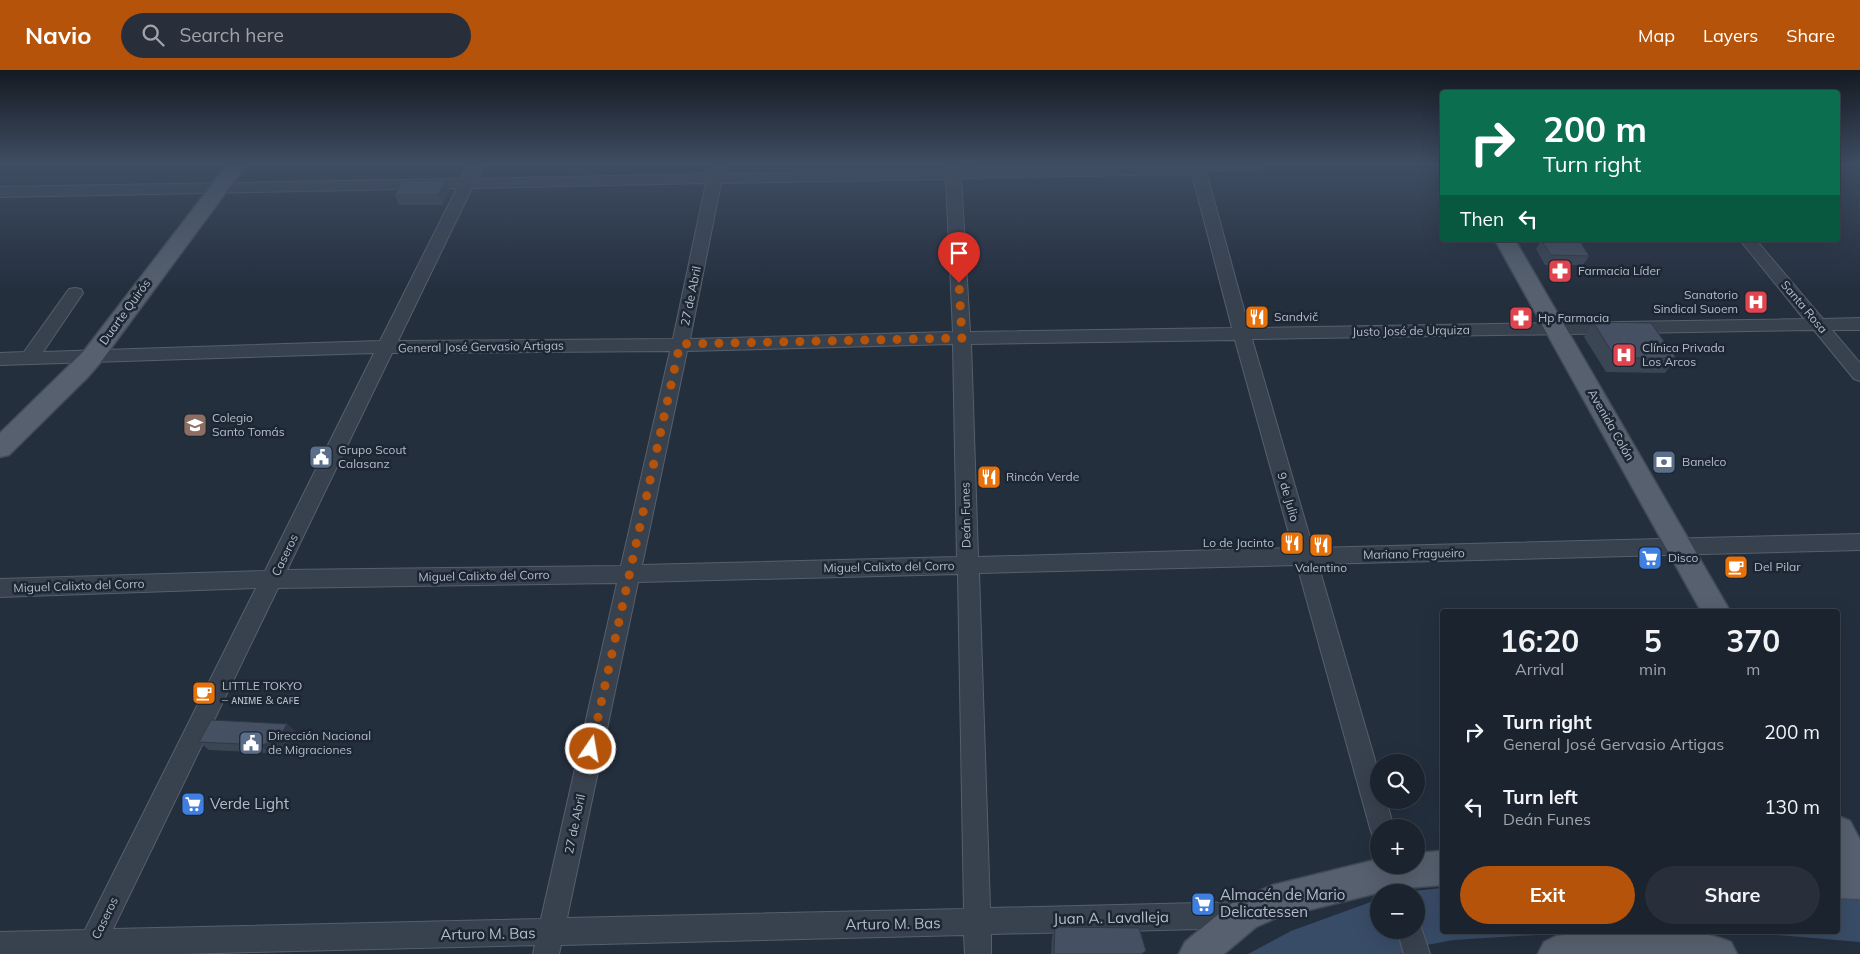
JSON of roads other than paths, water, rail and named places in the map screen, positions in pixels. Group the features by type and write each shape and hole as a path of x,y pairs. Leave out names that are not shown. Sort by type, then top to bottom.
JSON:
{"main road":[{"name":"Duarte Quirós","path":"0,448 79,372 92,357 140,291 207,206"},
{"name":"Avenida Colón","path":"1506,242 1715,609"},
{"path":"1840,836 1860,873"},
{"path":"1197,954 1244,915 1273,902 1341,884 1396,877 1440,868"},
{"path":"1840,880 1860,882"},
{"path":"1556,954 1630,946 1719,954"}],"street":[{"name":"Caseros","path":"92,943 388,347 456,206"},
{"name":"27 de Abril","path":"548,943 709,206"},
{"name":"Deán Funes","path":"955,206 962,338 978,954"},
{"name":"9 de Julio","path":"1209,206 1242,333 1379,819"},
{"name":"Santa Rosa","path":"1750,242 1860,375"},
{"path":"29,358 74,293"},
{"name":"Justo José de Urquiza","path":"962,338 1860,324"},
{"name":"General José Gervasio Artigas","path":"0,359 388,347 680,344 962,338"},
{"name":"Mariano Fragueiro","path":"968,565 1860,542"},
{"name":"Miguel Calixto del Corro","path":"0,588 272,579 630,574 968,565"},
{"name":"Juan A. Lavalleja","path":"977,922 1244,915"},
{"name":"Arturo M. Bas","path":"0,945 92,943 548,943 977,922"},
{"path":"1413,939 1417,954"}],"water":[{"path":"1440,888 1440,934 1552,934 1453,940 1427,945 1400,954 1248,954 1291,931 1370,902 1370,939 1425,939 1425,890"},
{"path":"1840,898 1860,898 1860,942 1766,934 1840,934"}],"place":[{"name":"Farmacia Líder","path":"1560,271"},
{"name":"Sanatorio Sindical Suoem","path":"1756,302"},
{"name":"Sandvič","path":"1257,317"},
{"name":"Hp Farmacia","path":"1521,318"},
{"name":"Clínica Privada Los Arcos","path":"1624,355"},
{"name":"Colegio Santo Tomás","path":"195,425"},
{"name":"Grupo Scout Calasanz","path":"321,457"},
{"name":"Banelco","path":"1664,462"},
{"name":"Rincón Verde","path":"989,477"},
{"name":"Lo de Jacinto","path":"1292,543"},
{"name":"Valentino","path":"1321,545"},
{"name":"Disco","path":"1650,558"},
{"name":"Del Pilar","path":"1736,567"},
{"name":"LITTLE TOKYO – ᴀɴɪᴍᴇ & ᴄᴀꜰᴇ","path":"204,693"},
{"name":"Dirección Nacional de Migraciones","path":"251,743"},
{"name":"Verde Light","path":"193,804"},
{"name":"Almacén de Mario Delicatessen","path":"1203,904"}]}
